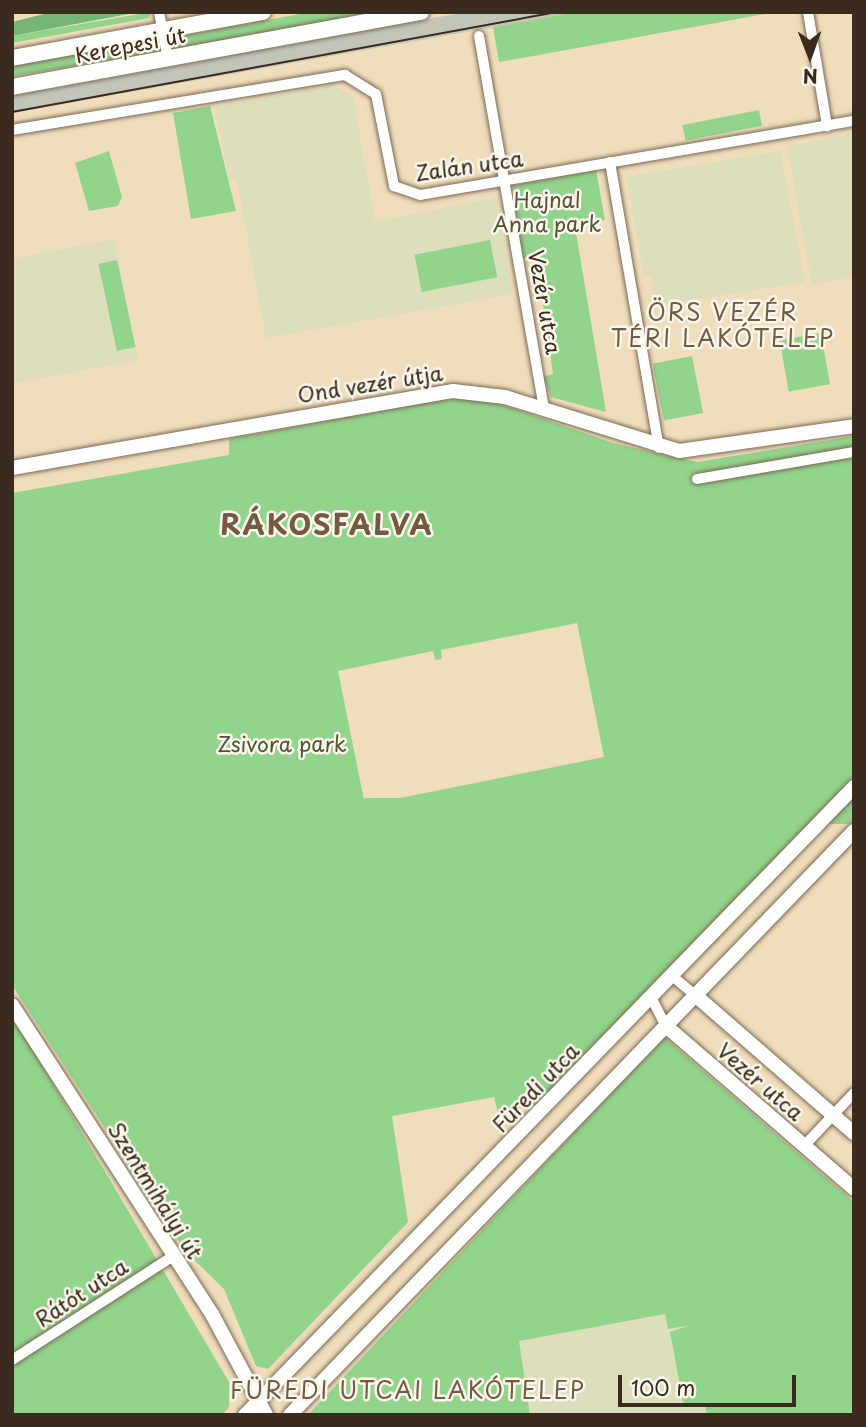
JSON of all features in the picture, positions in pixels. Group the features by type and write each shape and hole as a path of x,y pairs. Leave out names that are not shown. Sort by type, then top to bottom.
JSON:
{"main road":[{"name":"Kerepesi út","path":"12,58 263,12"},
{"name":"Kerepesi út","path":"12,87 421,12"}],"street":[{"path":"159,12 168,59"},
{"path":"808,12 827,126"},
{"name":"Vezér utca","path":"479,36 544,410"},
{"name":"Zalán utca","path":"12,130 171,101 345,75 376,94 399,190 420,195 854,121"},
{"path":"610,162 659,448"},
{"name":"Ond vezér útja","path":"12,468 439,392 491,394 659,448 713,450 854,426"},
{"path":"697,479 854,452"},
{"name":"Füredi utca","path":"245,1415 854,787"},
{"path":"290,1415 854,831"},
{"name":"Vezér utca","path":"671,975 854,1133"},
{"name":"Vezér utca","path":"651,998 666,1026 854,1189"},
{"name":"Szentmihályi út","path":"12,1004 260,1399 266,1415"},
{"path":"804,1146 854,1093"},
{"name":"Rátót utca","path":"12,1360 172,1257"}],"shaded area":[{"path":"466,12 577,12 12,113 12,96"},
{"path":"333,85 353,96 375,222 495,198 513,294 266,338 237,180 229,180 215,107"},
{"path":"854,134 854,277 812,285 787,146"},
{"path":"780,151 805,282 656,306 651,276 644,277 627,177"},
{"path":"114,239 138,360 12,384 12,259"},
{"path":"665,1314 691,1325 707,1415 530,1415 519,1341"}],"green space":[{"path":"52,12 139,12 12,36 12,22"},
{"path":"151,12 149,18 12,43 12,36"},
{"path":"311,12 381,12 173,50 171,38"},
{"path":"577,12 776,12 499,62 493,27"},
{"path":"156,40 158,53 13,76 12,63"},
{"path":"210,106 236,211 191,219 173,113"},
{"path":"759,110 762,126 685,141 682,125"},
{"path":"109,151 122,197 118,206 89,211 75,163"},
{"name":"Hajnal Anna park","path":"596,170 605,220 575,227 606,412 551,397 543,377 553,374 536,256 521,259 513,185"},
{"path":"490,240 497,277 422,292 414,255"},
{"path":"117,260 136,347 117,351 98,264"},
{"path":"821,333 830,384 789,392 780,340"},
{"path":"692,356 703,413 664,421 653,364"},
{"name":"Zsivora park","path":"446,399 489,400 613,443 697,462 854,436 854,782 540,1104 498,1113 494,1097 392,1116 408,1222 268,1369 256,1366 224,1289 185,1251 12,985 12,493 229,455 229,439","holes":["577,623 604,757 365,805 338,671 433,651 435,660 442,659 441,650"]},
{"path":"34,798 854,798 854,824 34,824"},
{"path":"12,1014 229,1382 229,1407 222,1415 12,1415"},
{"path":"664,1037 854,1202 854,1415 707,1415 705,1404 684,1407 670,1332 691,1325 668,1329 665,1314 519,1341 530,1415 308,1415"}],"tram line":[{"path":"12,112 557,12"}],"district":[{"name":"ÖRS VEZÉR TÉRI LAKÓTELEP","path":"723,325"},
{"name":"RÁKOSFALVA","path":"327,524"},
{"name":"FÜREDI UTCAI LAKÓTELEP","path":"408,1390"}]}
